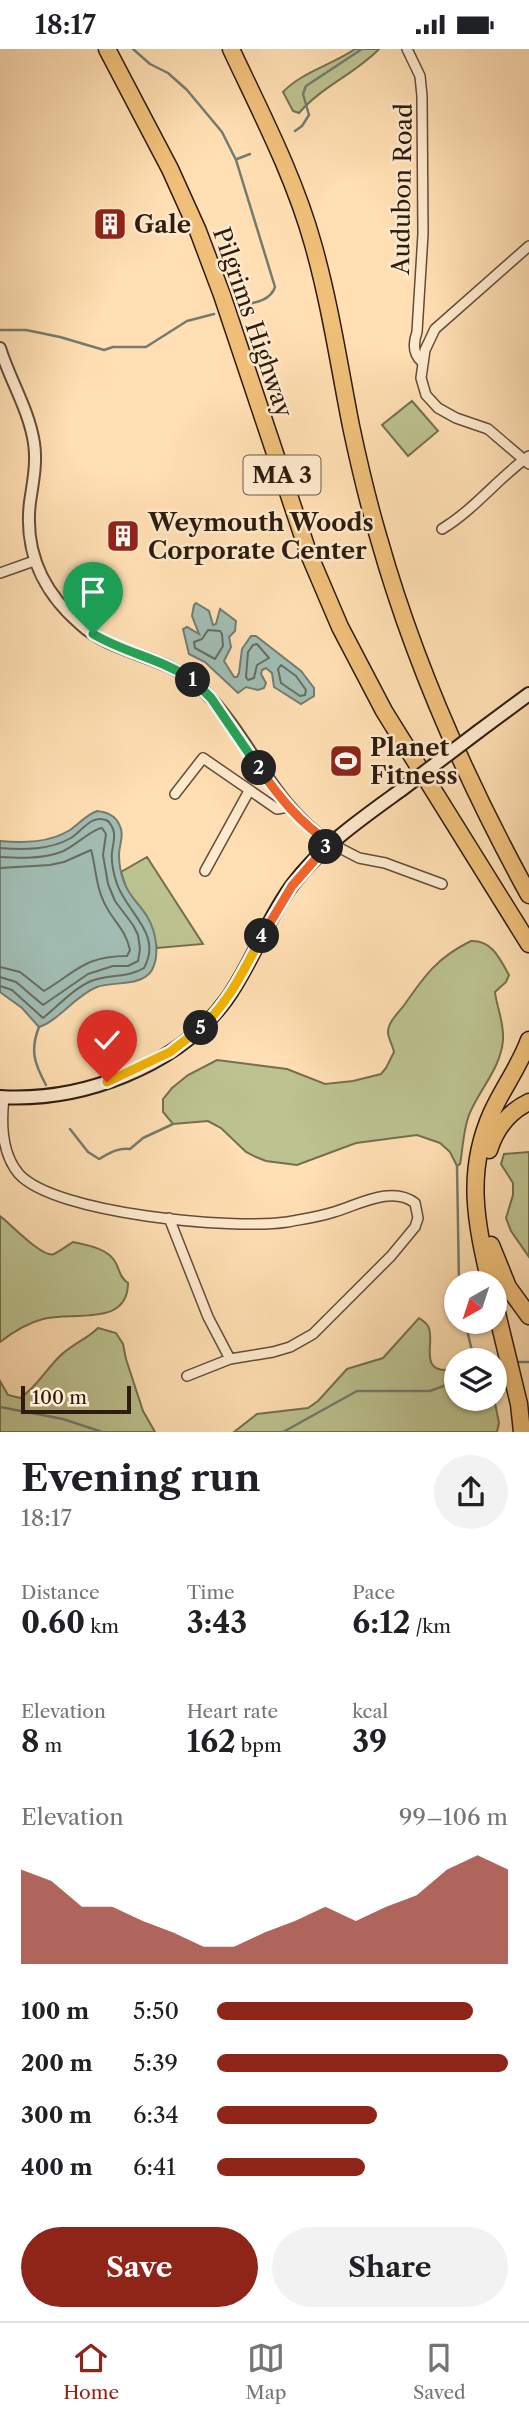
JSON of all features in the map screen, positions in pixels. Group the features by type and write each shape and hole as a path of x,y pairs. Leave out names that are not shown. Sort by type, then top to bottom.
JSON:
{"highway":[{"name":"Pilgrims Highway","path":"107,49 176,181 203,243 306,545 340,627 384,711 529,944"},
{"name":"MA 3","path":"231,49 281,156 305,218 323,282 356,450 379,541 417,655 464,764 529,895"},
{"path":"464,764 529,874"},
{"path":"488,1271 475,1206 477,1164 491,1115 529,1040"},
{"path":"529,1102 511,1114 494,1135 487,1158 484,1190 486,1221 497,1263 512,1294 529,1316"},
{"path":"502,1334 519,1404 522,1432"},
{"path":"519,1404 529,1425"}],"main road":[{"path":"2,1098 47,1096 95,1086 150,1063 183,1043 207,1022 226,1000 283,899 330,843 529,694"}],"street":[{"name":"Audubon Road","path":"407,49 417,67 422,96 423,234 417,332 414,339 415,352 422,362 423,390 438,408 456,418 488,429 527,460"},
{"path":"422,362 429,339 449,314 529,246"},
{"path":"417,332 429,339"},
{"path":"0,348 27,415 34,443 35,470 29,524 34,561 60,605 82,626 105,641 172,667 203,689 288,807 316,834 359,858 385,863 442,884"},
{"path":"442,529 460,517 510,469 527,460"},
{"path":"0,573 34,561"},
{"path":"175,794 204,758 277,809 288,807"},
{"path":"205,871 249,790"},
{"path":"2,1098 1,1130 13,1166 24,1179 41,1189 99,1209 169,1218 267,1224 333,1213 389,1196 399,1195 415,1203 418,1218 415,1227 391,1256 313,1333 282,1350 230,1359 187,1376"},
{"path":"169,1218 208,1317 230,1359"}],"green space":[{"path":"355,49 379,49 360,66 318,95 299,113 293,111 283,92 299,79"},
{"path":"412,401 438,431 408,456 382,425"},
{"path":"147,857 203,944 157,948 147,917 128,893 121,872"},
{"path":"471,941 490,947 509,975 506,982 495,992 502,1027 501,1050 494,1069 469,1115 460,1164 457,1166 450,1152 440,1143 417,1135 356,1143 297,1165 266,1161 246,1152 221,1128 208,1121 173,1124 163,1112 163,1099 172,1088 188,1075 217,1060 287,1069 325,1084 381,1074 394,1052 388,1032 392,1021 433,968"},
{"path":"529,1152 529,1257 511,1231 506,1218 513,1195 513,1183 501,1164 504,1154"},
{"path":"0,1216 35,1246 49,1254 54,1254 73,1242 95,1248 110,1256 122,1278 128,1283 125,1297 119,1306 96,1315 43,1319 20,1328 0,1342"},
{"path":"419,1318 430,1332 431,1363 444,1370 444,1411 497,1411 499,1423 497,1432 234,1432 257,1414 308,1408 318,1401 347,1369 383,1358"},
{"path":"98,1328 116,1333 123,1344 143,1411 155,1432 0,1432 0,1381 8,1395 20,1398 63,1353"}],"water":[{"path":"196,603 209,611 213,625 216,624 220,609 236,621 235,631 229,637 231,647 224,661 234,677 239,673 242,649 251,636 256,636 301,671 314,688 314,696 301,704 274,687 272,673 266,668 261,674 266,683 264,688 258,690 246,687 238,693 205,662 189,654 183,629 187,627 199,634 192,616"},
{"path":"97,811 113,816 121,828 121,872 126,887 151,924 156,944 154,964 152,970 141,979 104,985 89,991 53,1020 39,1027 22,1008 0,992 0,841 45,840 70,830"}],"waterway":[{"path":"133,49 187,90 222,132 236,160 275,287 265,299 238,306"},
{"path":"295,131 309,115 303,94 306,86 362,49"},
{"path":"237,159 250,154"},
{"path":"0,330 26,330 104,350 113,347 146,347 187,321 214,314"},
{"path":"39,1027 35,1056 46,1085"},
{"path":"70,1129 88,1152 99,1159 117,1150 130,1149 143,1138 173,1124"},
{"path":"457,1166 459,1271"},
{"path":"468,1334 471,1348"},
{"path":"519,1362 529,1362"},
{"path":"283,1432 357,1391 430,1391 444,1386"},
{"path":"0,1407 63,1419 102,1432"}],"place":[{"name":"Gale","path":"110,224"},
{"name":"Weymouth Woods Corporate Center","path":"123,536"},
{"name":"Planet Fitness","path":"346,761"}],"route":[{"path":"93,634 172,667 194,681 229,722 288,807 316,834 330,843 283,899 234,988 207,1022 170,1052 107,1082"}]}
